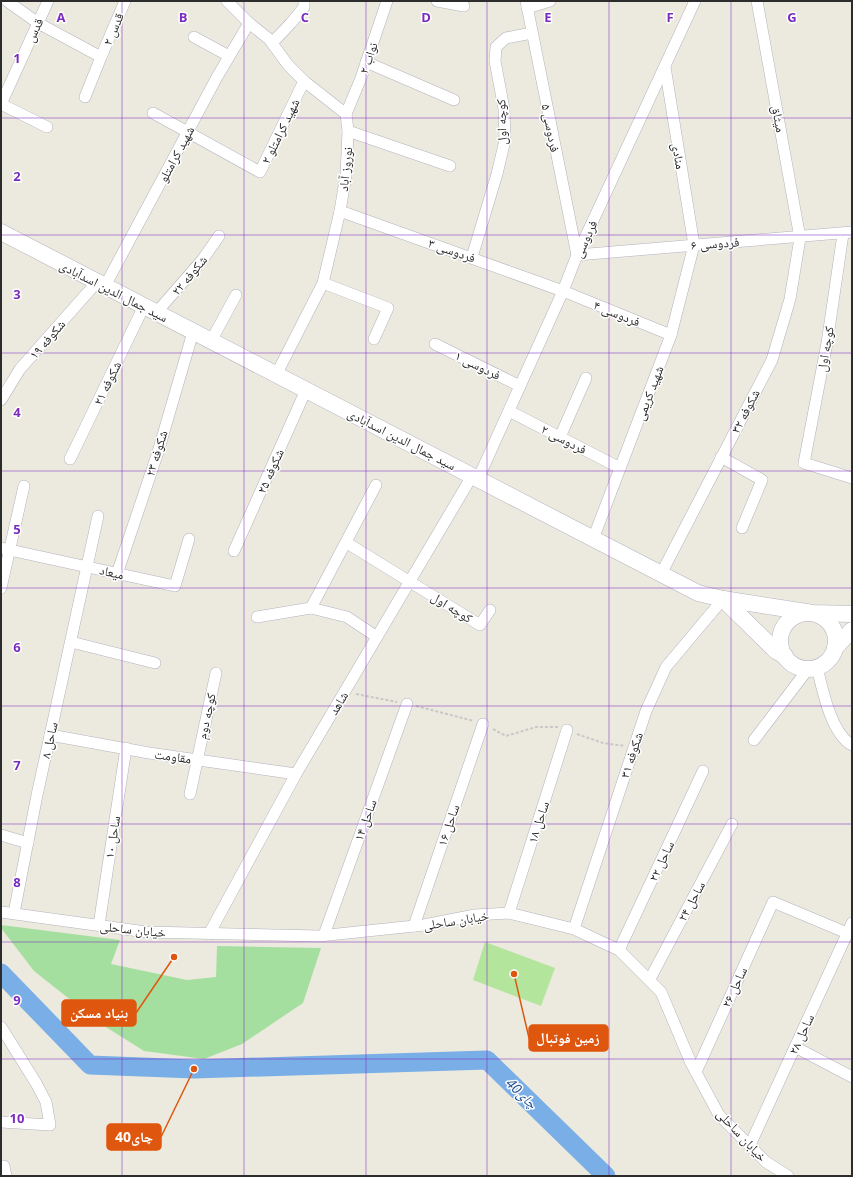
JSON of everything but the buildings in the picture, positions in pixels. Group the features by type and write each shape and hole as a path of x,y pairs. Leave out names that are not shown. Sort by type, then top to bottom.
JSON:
{"main road":[{"name":"سید جمال الدین اسدآبادی","path":"1,232 698,593 723,600 813,613"},
{"path":"723,600 776,651 799,667 812,668 828,660 835,648 852,630"},
{"path":"785,656 781,647 780,638 783,629 795,616 804,613 851,611"},
{"path":"813,613 822,617 832,626 836,639 835,648"}],"street":[{"name":"قدس ۲","path":"7,1 38,23 101,57 125,1"},
{"name":"قدس","path":"1,104 48,1"},
{"path":"228,1 249,23 272,43 288,65 304,81 346,114"},
{"path":"272,43 304,7 304,1"},
{"name":"نواب ۲","path":"346,114 387,1"},
{"path":"437,1 464,6"},
{"path":"526,4 550,1"},
{"name":"فردوسی","path":"475,478 509,411 563,291 577,255 695,1"},
{"name":"میثاق","path":"758,1 800,238"},
{"name":"فردوسی ۵","path":"526,4 577,255"},
{"name":"شهید کرامتلو","path":"101,284 249,23"},
{"name":"کوچه اول","path":"472,257 497,174 504,140 504,109 495,62 496,47 506,38 532,33"},
{"path":"194,37 229,56"},
{"path":"85,97 101,57"},
{"path":"366,62 454,100"},
{"name":"منادی","path":"664,68 694,245"},
{"name":"شهید کرامتلو ۲","path":"187,133 260,172 304,81"},
{"path":"1,104 47,127"},
{"path":"153,113 187,133"},
{"name":"نوروز آباد","path":"276,375 323,283 340,211 346,175 348,131 346,114"},
{"path":"348,131 450,166"},
{"name":"فردوسی ۳","path":"340,211 472,257 563,291"},
{"name":"فردوسی ۶","path":"577,255 847,233"},
{"name":"کوچه اول","path":"847,233 804,463 852,478"},
{"name":"شکوفه ۲۲","path":"150,309 203,259 219,236"},
{"name":"شکوفه ۳۲","path":"661,574 772,360 790,299 800,238"},
{"name":"شهید کریمی","path":"593,538 671,335 694,245"},
{"path":"323,283 388,308 374,339"},
{"name":"شکوفه ۱۹","path":"1,400 20,369 101,284"},
{"name":"فردوسی ۴","path":"563,291 671,335"},
{"path":"211,341 236,295"},
{"name":"شکوفه ۲۱","path":"70,459 150,309"},
{"name":"شکوفه ۲۳","path":"117,574 158,452 193,332"},
{"name":"فردوسی ۱","path":"435,344 520,386"},
{"path":"560,437 586,378"},
{"name":"شکوفه ۲۵","path":"234,551 306,390"},
{"name":"فردوسی ۲","path":"509,411 620,468"},
{"path":"721,457 762,480 742,528"},
{"name":"شاهد","path":"209,934 296,774 410,581 475,478"},
{"path":"311,608 347,543 376,485"},
{"path":"1,588 5,549 24,486"},
{"name":"ساحل ۸","path":"14,913 50,735 98,516"},
{"name":"میعاد","path":"5,549 175,586 189,539"},
{"path":"347,543 410,581"},
{"name":"کوچه اول","path":"410,581 480,625 490,610"},
{"name":"شکوفه ۳۱","path":"574,929 646,711 666,667 723,600"},
{"path":"257,617 311,608 347,617 377,637"},
{"path":"71,642 155,663"},
{"path":"754,740 812,668 834,724 852,745"},
{"name":"کوچه دوم","path":"197,760 216,673"},
{"name":"ساحل ۱۴","path":"324,935 407,704"},
{"name":"ساحل ۱۶","path":"414,926 482,724"},
{"name":"ساحل ۱۸","path":"509,913 567,730"},
{"name":"مقاومت","path":"50,735 197,760 296,774"},
{"name":"ساحل ۱۰","path":"99,925 126,748"},
{"path":"190,794 197,760"},
{"name":"ساحل ۲۲","path":"619,950 703,771"},
{"name":"ساحل ۲۴","path":"650,979 732,824"},
{"path":"1,835 28,843"},
{"name":"ساحل ۲۶","path":"696,1072 773,902 847,933"},
{"name":"خیابان ساحلی","path":"1,912 146,932 209,934 324,935 414,926 475,915 509,913 574,929 619,950 650,979 661,992 696,1072 719,1115 766,1162 788,1176"},
{"name":"ساحل ۲۸","path":"750,1145 852,923"},
{"path":"1,1027 36,1083 46,1102 50,1125 1,1122"},
{"path":"795,1046 852,1077"}],"green space":[{"path":"1,925 120,940 111,964 187,980 216,977 217,946 321,948 303,1003 242,1044 204,1059 144,1051 101,1024 34,971 1,928"},
{"path":"485,942 555,968 541,1006 473,980"}],"waterway":[{"name":"40چای","path":"1,973 90,1065 194,1069 487,1060 606,1176"}],"place":[{"name":"بنیاد مسکن","path":"174,957"},
{"name":"زمین فوتبال","path":"514,974"},
{"name":"40چای","path":"194,1069"}]}
